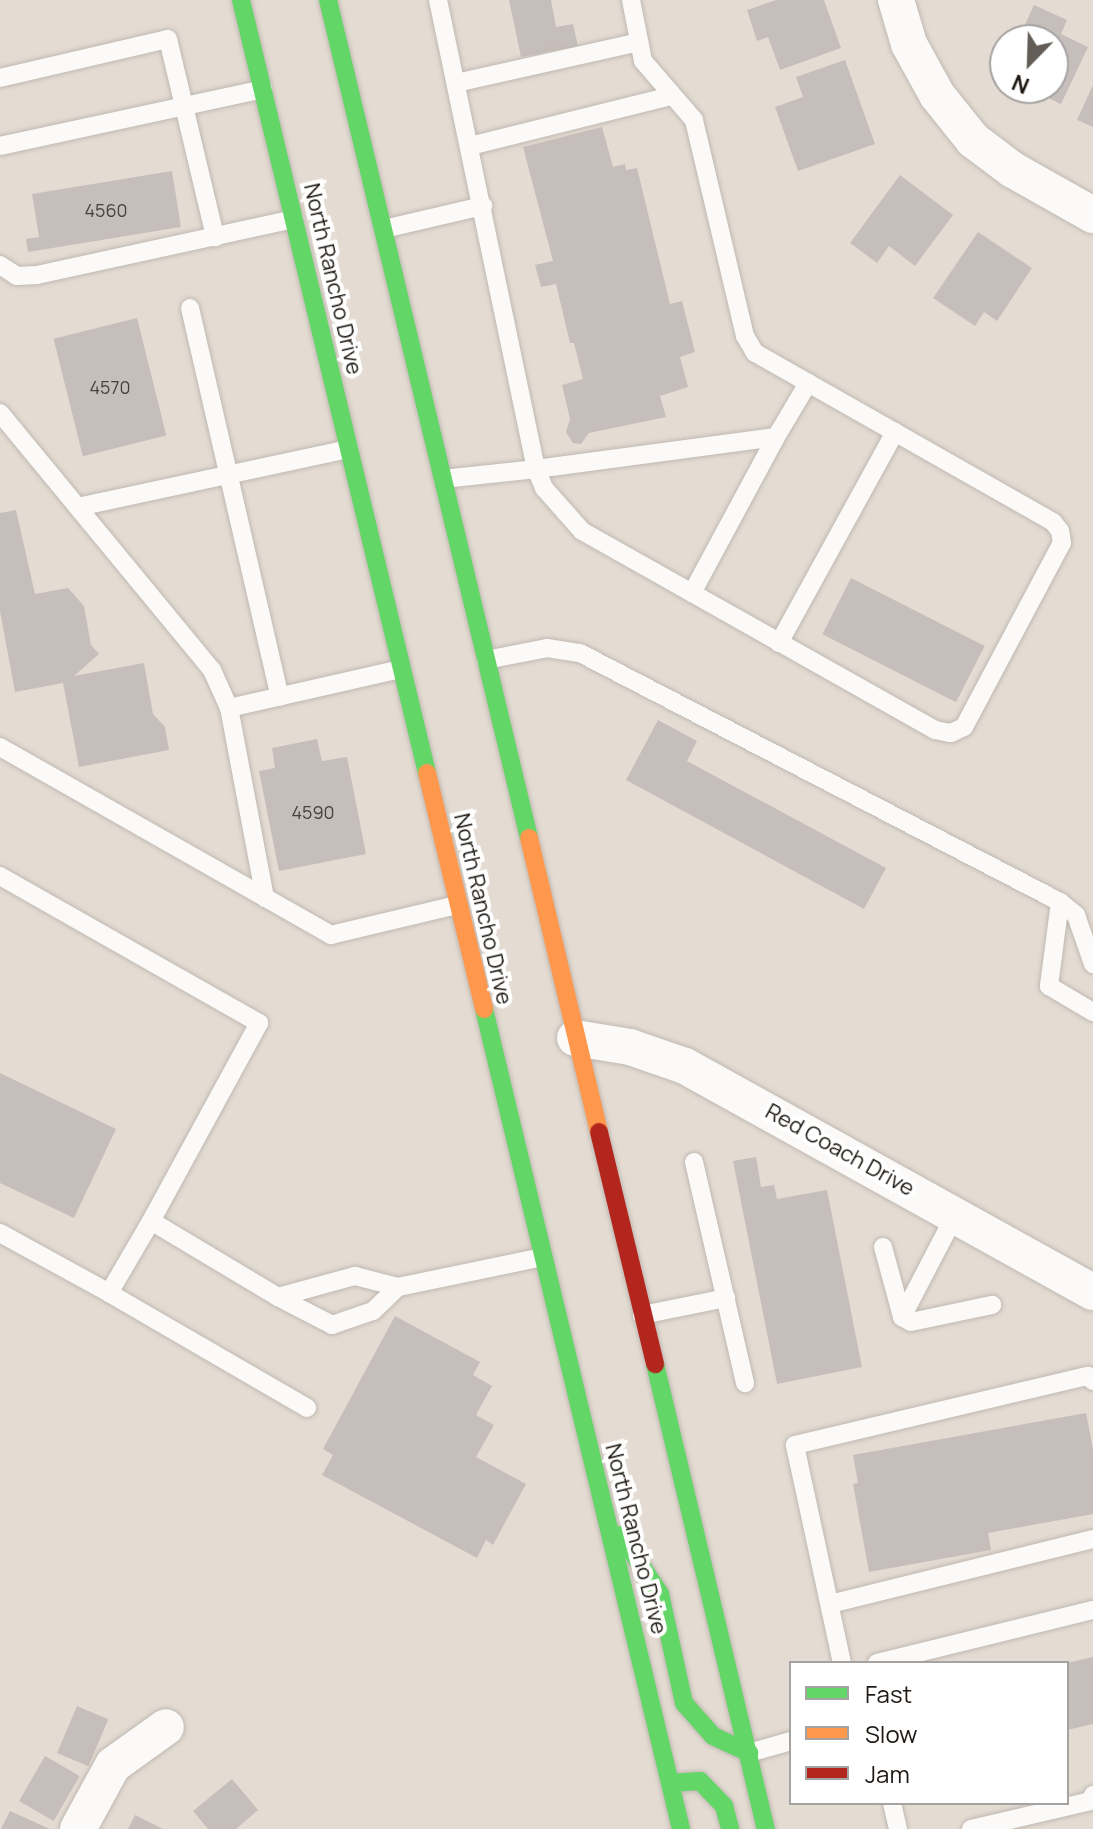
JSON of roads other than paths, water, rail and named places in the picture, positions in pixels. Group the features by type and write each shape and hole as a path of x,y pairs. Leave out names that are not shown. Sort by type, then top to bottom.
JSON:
{"main road":[{"name":"North Rancho Drive","path":"241,0 681,1829"},
{"path":"328,0 766,1829"},
{"path":"604,1509 660,1594 684,1703 713,1736 749,1753"},
{"path":"670,1783 700,1781 724,1806 730,1829"}],"street":[{"path":"896,0 909,44 937,95 973,140 1013,170 1093,215"},
{"name":"Red Coach Drive","path":"575,1038 630,1047 685,1066 1093,1292"},
{"path":"78,1829 113,1765 166,1727"}],"lane":[{"path":"438,0 536,469 544,488 582,531 935,730 951,733 964,727 1062,543 1060,531 1053,522 755,353 745,336 694,120 670,96 643,61 631,0"},
{"path":"0,78 168,39 215,237"},
{"path":"456,83 639,42"},
{"path":"0,146 263,89"},
{"path":"470,146 670,96"},
{"path":"384,229 483,206"},
{"path":"0,265 17,276 37,275 294,219"},
{"path":"190,308 280,697"},
{"path":"692,593 808,383"},
{"path":"0,413 212,670 229,708 265,898"},
{"path":"779,643 895,432"},
{"path":"443,479 776,437"},
{"path":"78,507 349,449"},
{"path":"486,660 547,648 580,653 1060,902 1076,915 1093,964"},
{"path":"229,708 401,669"},
{"path":"0,747 331,935 457,905"},
{"path":"0,876 259,1023 109,1293"},
{"path":"1060,902 1049,986 1093,1012"},
{"path":"694,1162 745,1383"},
{"path":"902,1317 955,1215"},
{"path":"151,1221 278,1297 332,1325 373,1311 398,1287"},
{"path":"0,1233 307,1408"},
{"path":"883,1247 902,1317 911,1322 992,1305"},
{"path":"278,1297 355,1276 398,1287 543,1257"},
{"path":"642,1315 726,1298"},
{"path":"842,1661 795,1445 1091,1374"},
{"path":"830,1604 1093,1539"},
{"path":"885,1661 1093,1610"},
{"path":"749,1753 789,1742"},
{"path":"971,1829 1090,1801 1093,1795"},
{"path":"892,1805 898,1829"}]}
